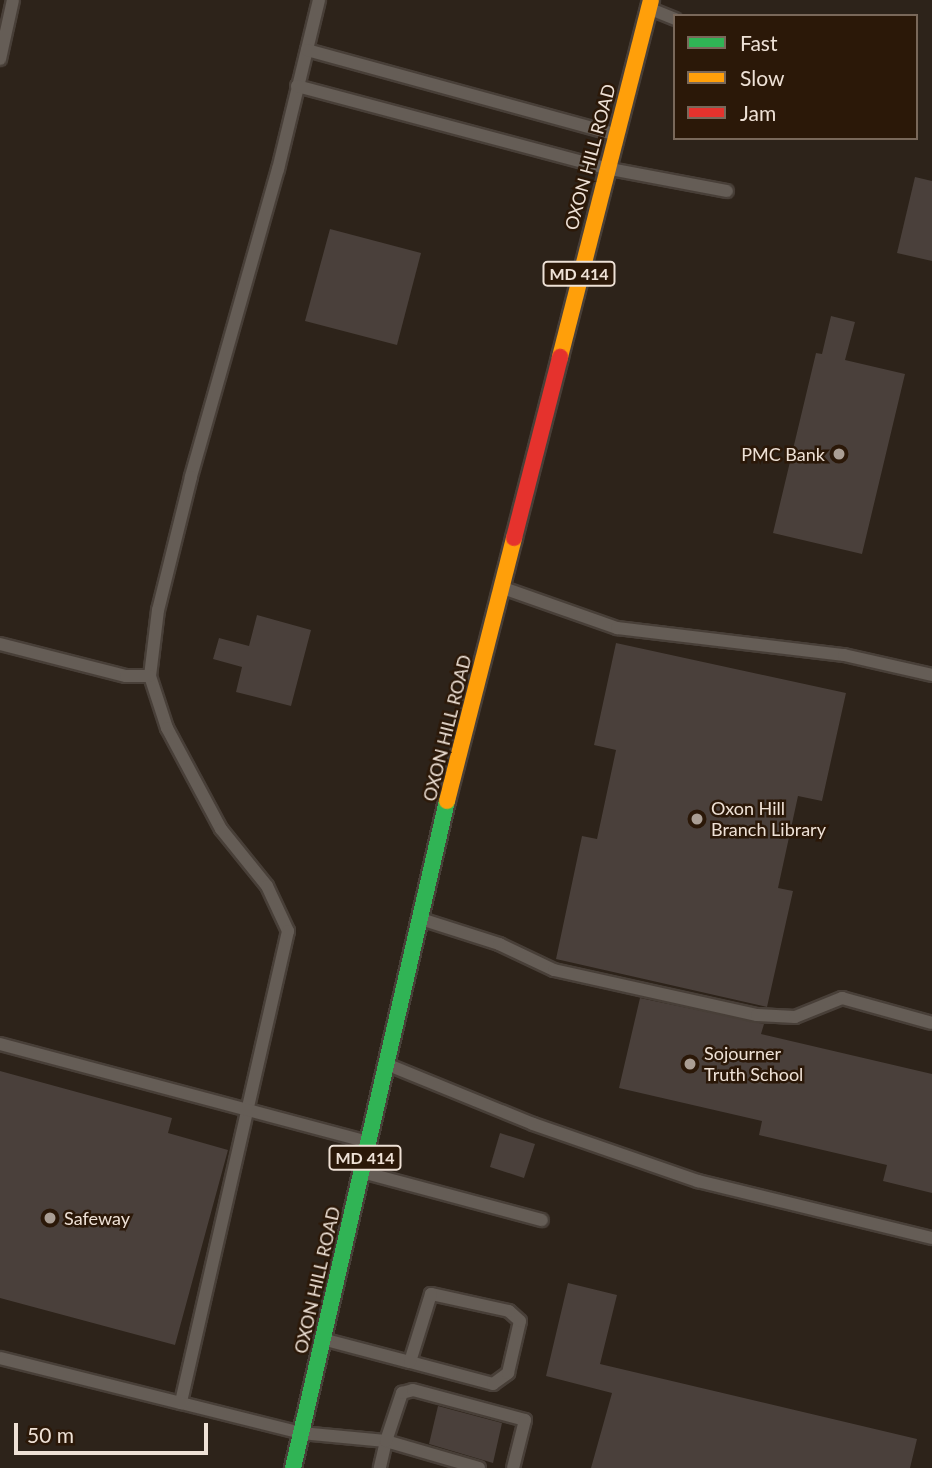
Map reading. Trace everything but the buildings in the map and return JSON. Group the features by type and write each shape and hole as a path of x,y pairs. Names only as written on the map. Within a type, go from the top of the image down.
{"main road":[{"name":"OXON HILL ROAD","path":"293,1468 420,919 605,168 650,5"}],"lane":[{"path":"0,59 13,0"},
{"path":"181,1403 288,931 267,887 216,819 167,728 150,676 164,584 319,0"},
{"path":"650,5 673,18"},
{"path":"307,50 615,134"},
{"path":"297,86 605,168 726,191"},
{"path":"503,588 617,628 844,654 932,675"},
{"path":"0,644 126,676 150,676"},
{"path":"420,919 499,943 554,970 757,1015 795,1017 842,998 932,1023"},
{"path":"0,1044 369,1142"},
{"path":"388,1064 533,1124 698,1181 932,1238"},
{"path":"362,1172 542,1220"},
{"path":"322,1339 493,1384 502,1381 520,1321 509,1311 431,1294 410,1362"},
{"path":"0,1358 301,1433 386,1441 479,1468"},
{"path":"380,1468 402,1393 413,1390 525,1420 513,1468"}],"traffic: fast":[{"path":"293,1468 447,801"}],"traffic: slow":[{"path":"560,357 651,0"},
{"path":"447,801 514,538"}],"traffic: jam":[{"path":"514,538 560,357"}],"place":[{"name":"PMC Bank","path":"839,454"},
{"name":"Oxon Hill Branch Library","path":"697,819"},
{"name":"Sojourner Truth School","path":"690,1064"},
{"name":"Safeway","path":"50,1218"}]}
